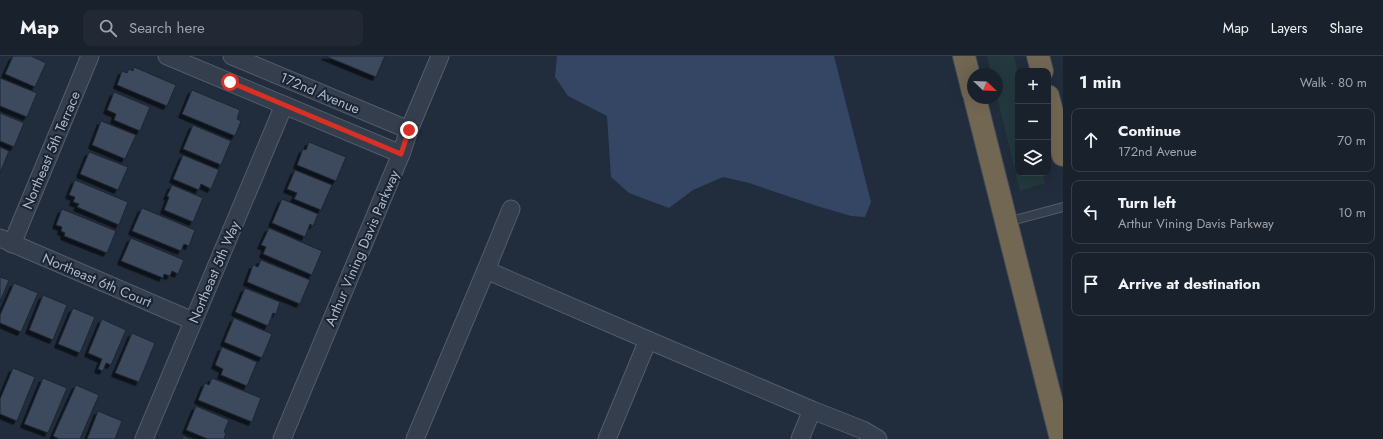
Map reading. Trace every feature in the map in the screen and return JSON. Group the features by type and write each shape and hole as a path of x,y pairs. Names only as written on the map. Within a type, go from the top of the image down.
{"highway":[{"path":"964,56 967,68"},
{"path":"1038,56 1041,68"},
{"path":"976,104 1061,439"},
{"path":"1050,104 1063,155"}],"street":[{"name":"Northeast 5th Terrace","path":"6,241 90,56"},
{"name":"172nd Avenue","path":"167,56 401,154"},
{"name":"Arthur Vining Davis Parkway","path":"282,439 401,154 409,130 440,56"},
{"name":"172nd Avenue","path":"239,57 409,130"},
{"path":"230,82 239,57"},
{"name":"Northeast 5th Way","path":"144,439 284,105"},
{"path":"415,439 511,209"},
{"name":"Northeast 6th Court","path":"6,241 193,321"},
{"path":"486,270 812,410 863,430 878,439"},
{"path":"607,439 648,340"},
{"path":"800,439 812,410"}],"lane":[{"path":"1006,222 1063,207"}],"green space":[{"path":"987,56 1014,56 1017,68 1015,68 1015,171 999,104 1003,104 1003,68 990,68"},
{"path":"1016,176 1043,176 1045,183 1020,191"}],"water":[{"path":"557,56 834,56 871,202 865,217 851,216 749,183 723,177 693,190 669,208 629,193 611,177 607,116 568,96 555,77"}],"building":[{"path":"13,56 31,56 46,63 35,87 5,74"},
{"path":"325,56 385,56 376,77"},
{"path":"134,67 176,85 167,106 117,85 122,71 127,73 129,69 133,71"},
{"path":"0,78 37,93 27,117 0,106"},
{"path":"192,90 240,110 237,119 241,121 235,136 182,114"},
{"path":"114,92 150,107 140,131 114,120 116,114 107,110"},
{"path":"0,113 24,123 14,147 0,141"},
{"path":"101,121 136,135 125,159 92,145"},
{"path":"193,125 231,141 221,165 183,149"},
{"path":"309,142 346,157 336,181 297,165 303,149 306,150"},
{"path":"0,147 9,151 0,173"},
{"path":"89,152 128,167 118,190 80,174"},
{"path":"183,155 219,170 211,189 201,184 199,190 173,179"},
{"path":"295,170 332,185 321,210 294,199 297,193 287,189"},
{"path":"75,180 128,202 119,225 77,207 79,204 73,202 75,197 69,195"},
{"path":"172,185 203,198 193,222 164,210 169,197 167,196"},
{"path":"282,199 318,214 313,226 310,224 305,237 272,223"},
{"path":"142,208 195,230 189,246 184,244 181,251 132,231"},
{"path":"62,209 116,231 107,253 64,236 65,233 61,231 62,227 56,225"},
{"path":"269,228 322,251 312,275 263,254 266,247 261,245"},
{"path":"131,238 184,260 178,274 172,271 170,276 164,274 163,278 121,261"},
{"path":"261,260 310,280 300,304 247,282 253,265 258,267"},
{"path":"0,277 9,280 0,302"},
{"path":"14,283 38,293 21,332 0,323 0,315"},
{"path":"245,288 280,302 276,314 273,313 268,326 235,312"},
{"path":"43,295 67,305 53,340 29,330"},
{"path":"73,308 95,317 80,353 58,344"},
{"path":"234,318 272,334 262,358 224,342"},
{"path":"102,319 126,330 111,365 106,363 103,371 98,369 102,359 88,353"},
{"path":"132,333 155,343 139,382 115,373"},
{"path":"222,347 257,362 247,386 221,375 223,369 215,365"},
{"path":"13,368 35,377 17,421 0,414 0,399"},
{"path":"43,378 67,388 48,433 24,424"},
{"path":"212,378 261,398 252,422 198,400 205,383 209,385"},
{"path":"76,385 99,395 80,439 59,439 53,436"},
{"path":"196,406 229,420 224,432 226,433 224,439 208,439 186,430"},
{"path":"98,411 122,421 115,439 87,439"},
{"path":"183,436 192,439 182,439"}],"route":[{"path":"230,82 401,154 409,130"}]}
